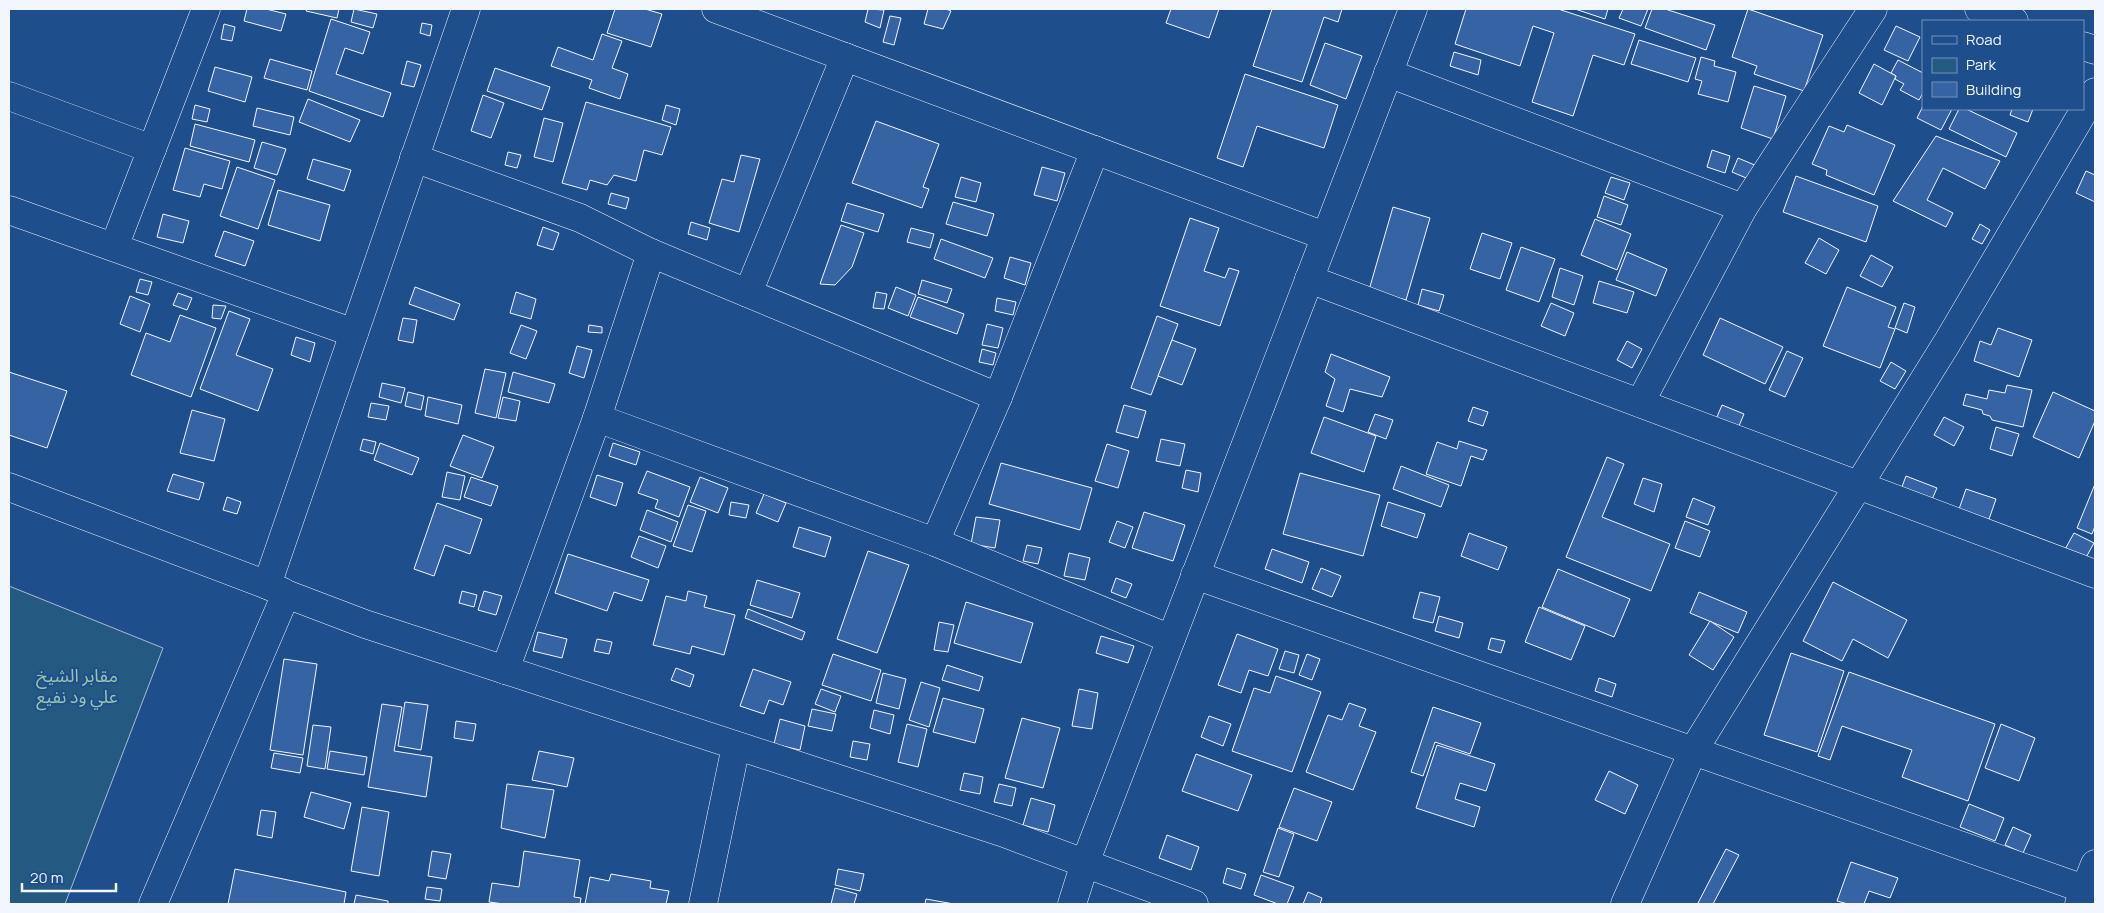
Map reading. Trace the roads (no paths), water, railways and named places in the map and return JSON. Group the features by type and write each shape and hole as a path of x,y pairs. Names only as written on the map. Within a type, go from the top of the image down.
{"street":[{"path":"114,247 206,9"},
{"path":"153,904 277,589 354,333 466,9"},
{"path":"1072,904 1085,863 1412,9"},
{"path":"1640,403 1743,208 1873,9"},
{"path":"1979,9 2011,20"},
{"path":"723,10 1325,236"},
{"path":"748,292 845,57"},
{"path":"1388,73 1743,208"},
{"path":"1625,904 1694,751 1947,343 2095,92"},
{"path":"9,96 152,149"},
{"path":"935,542 998,396 1095,150"},
{"path":"414,158 580,218 651,253 998,396"},
{"path":"9,210 354,333"},
{"path":"506,670 597,418 651,253"},
{"path":"1309,279 2095,574"},
{"path":"597,418 935,542 1171,639"},
{"path":"9,487 365,624 1004,833 1194,904"},
{"path":"1195,575 1694,751 2081,897 2095,864"},
{"path":"703,904 736,746"}],"park label":[{"name":"مقابر الشيخ علي ود نفيع","path":"77,686"}]}
